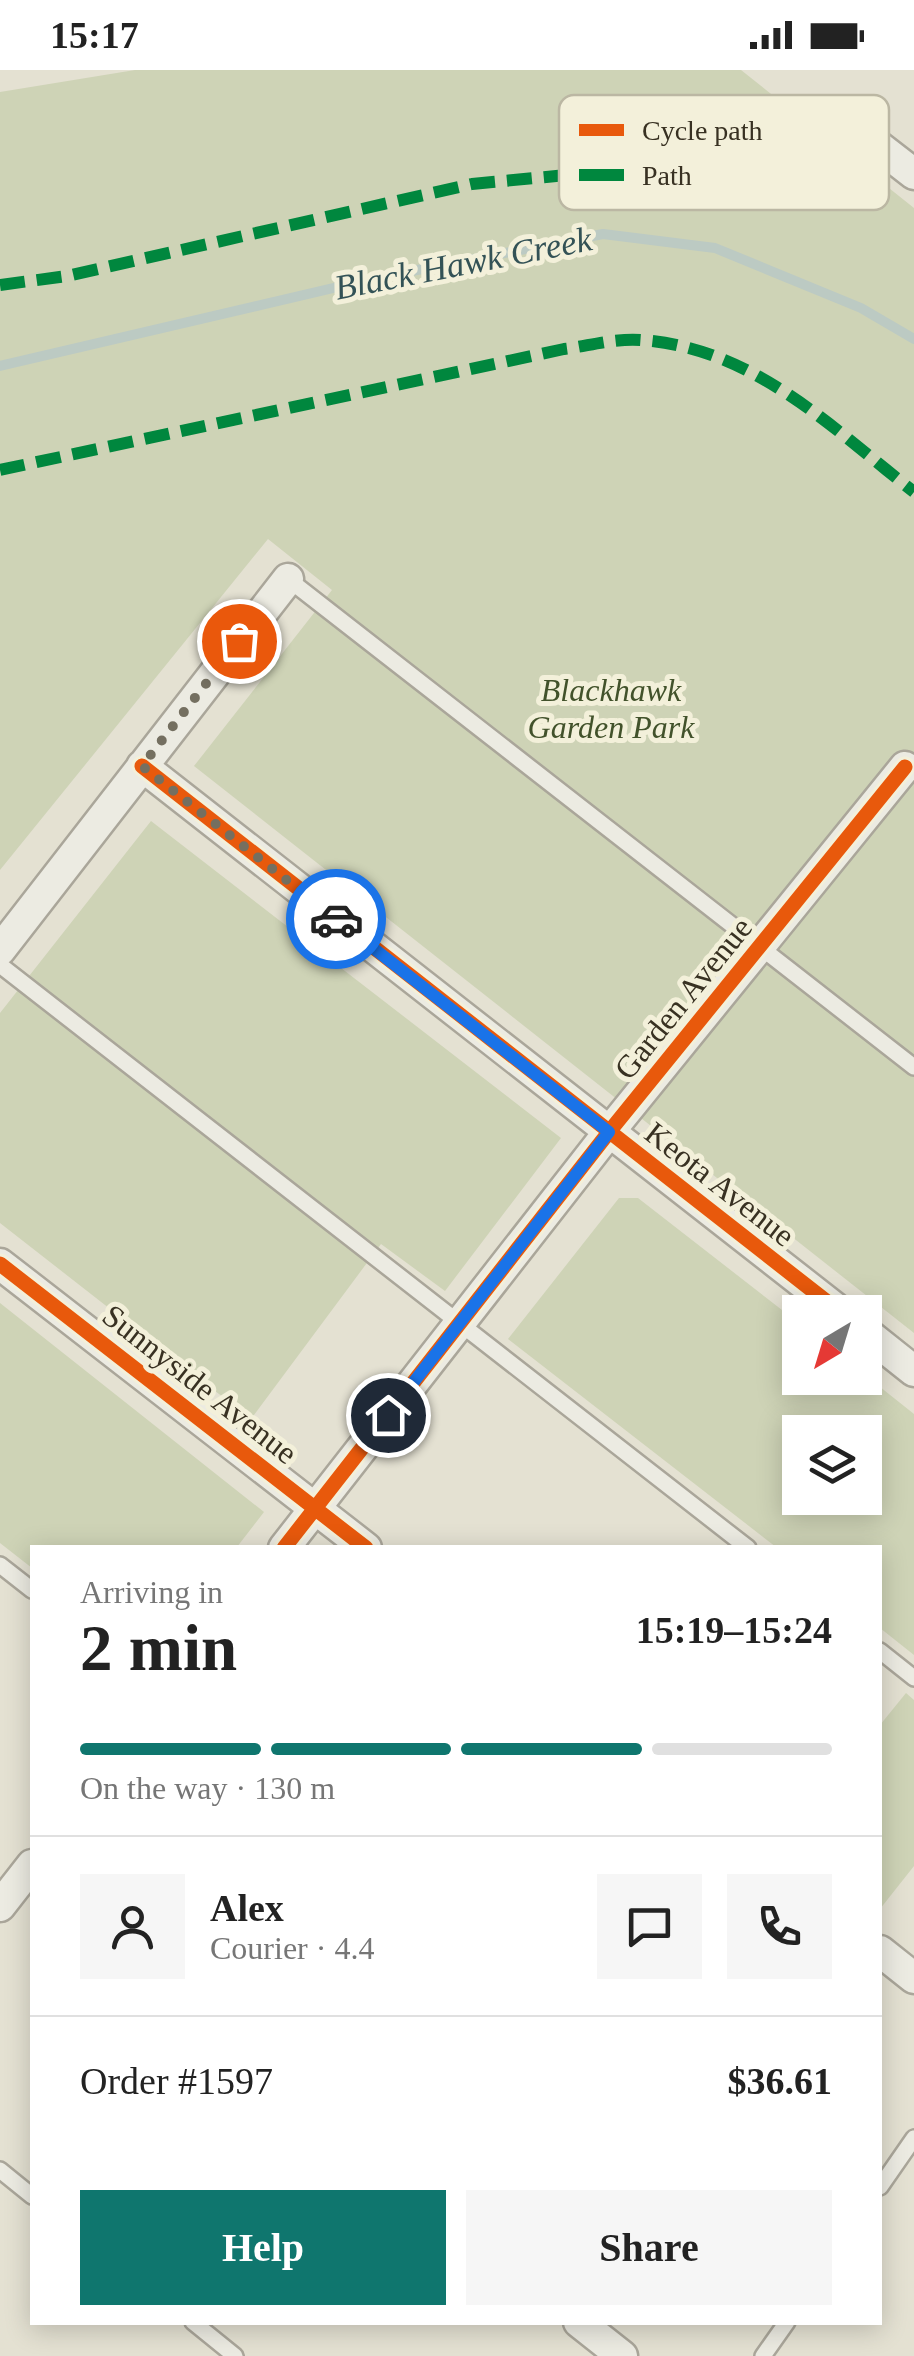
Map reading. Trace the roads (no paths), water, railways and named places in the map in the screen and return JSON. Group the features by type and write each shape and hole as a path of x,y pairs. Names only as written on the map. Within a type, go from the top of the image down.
{"street":[{"path":"889,155 914,174"},
{"path":"0,950 288,579"},
{"name":"Keota Avenue","path":"142,766 818,1295"},
{"name":"Garden Avenue","path":"286,1545 609,1132 905,768"},
{"name":"Sunnyside Avenue","path":"0,1264 362,1545"},
{"path":"882,1345 914,1370"},
{"path":"882,1953 914,1978"},
{"path":"583,2325 622,2356"}],"lane":[{"path":"288,579 914,1068"},
{"path":"0,965 744,1545"},
{"path":"0,1565 30,1588"},
{"path":"882,1653 914,1678"},
{"path":"882,2184 914,2138"},
{"path":"0,2170 30,2194"},
{"path":"196,2325 235,2356"},
{"path":"764,2356 784,2325"}],"waterway":[{"name":"Black Hawk Creek","path":"0,366 376,278 603,234 715,248 861,308 914,339"}],"park label":[{"name":"Blackhawk Garden Park","path":"611,708"}]}
